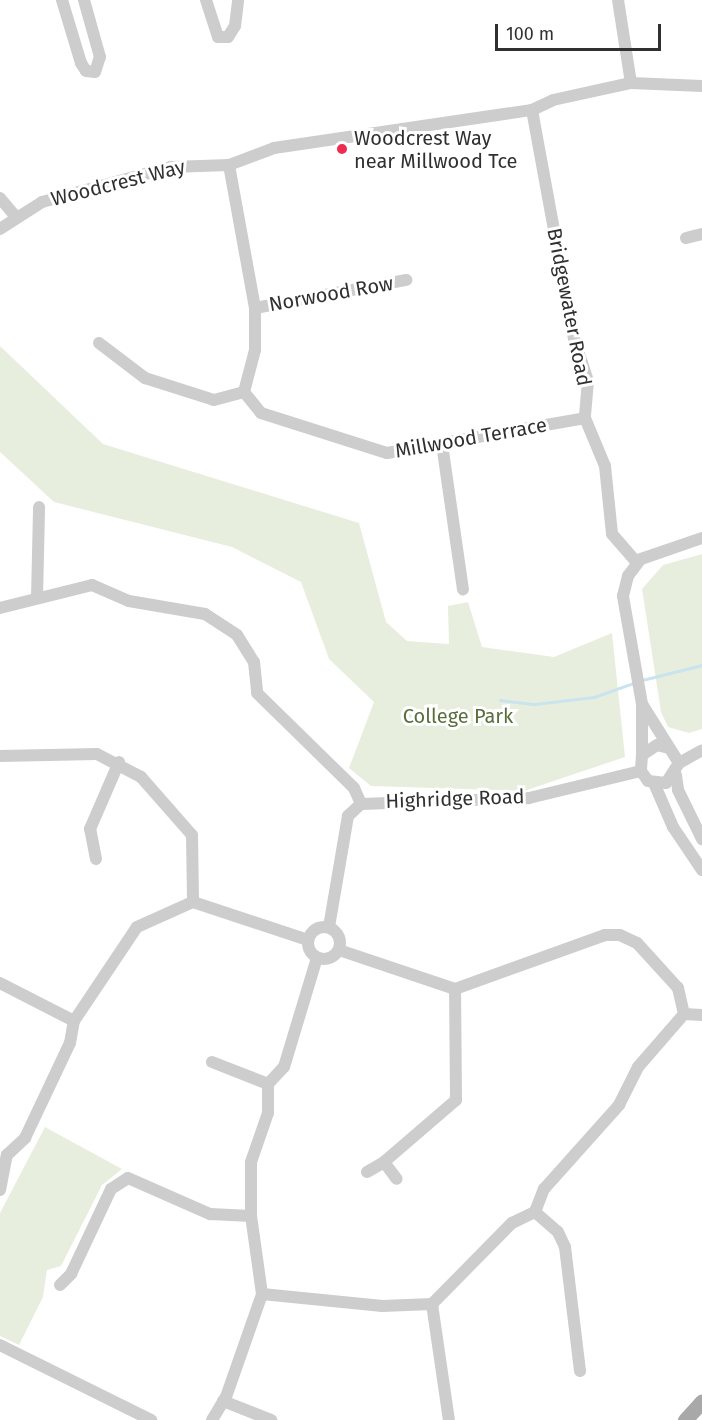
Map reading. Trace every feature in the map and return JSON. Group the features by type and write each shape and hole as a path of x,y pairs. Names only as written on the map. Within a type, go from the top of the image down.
{"main road":[{"path":"685,1420 702,1401"}],"street":[{"path":"62,0 81,63 95,72 100,57 84,0"},
{"path":"206,0 218,37 228,36 235,26 238,0"},
{"path":"618,0 631,83"},
{"name":"Woodcrest Way","path":"0,229 16,217 73,191 171,166 229,165 274,148 532,110 553,99 631,83 702,86"},
{"name":"Bridgewater Road","path":"532,110 574,338 588,381 585,418 605,466 612,534 637,563"},
{"path":"99,342 145,378 213,400 244,392 255,350 255,308 229,165"},
{"path":"0,198 16,217"},
{"path":"686,238 702,234"},
{"name":"Norwood Row","path":"255,308 406,280"},
{"name":"Millwood Terrace","path":"244,392 261,413 369,449 403,452 585,418"},
{"path":"442,444 463,589"},
{"path":"37,598 39,507"},
{"path":"702,538 637,563 623,596 642,704 641,771 654,783 673,827 702,870"},
{"path":"0,608 92,585 129,601 191,609 218,620 237,635 254,662 257,693 354,788 361,804"},
{"path":"642,704 677,759 678,790 702,839"},
{"path":"642,755 657,746 677,759"},
{"path":"654,783 677,759 702,750"},
{"path":"0,756 75,753 119,762 141,777 192,835 193,902"},
{"path":"96,859 90,829 119,762"},
{"name":"Highridge Road","path":"329,927 348,816 361,804 530,798 641,771"},
{"path":"0,1190 4,1153 25,1138 70,1044 74,1021 137,927 193,902 308,940 317,958 284,1067 268,1084 268,1113 251,1162 251,1216 262,1294 223,1401 212,1420"},
{"path":"308,940 315,929 329,927 339,936 339,950 330,959 317,958"},
{"path":"339,950 455,989 605,935 620,935 637,943 678,988 684,1014"},
{"path":"0,983 74,1021"},
{"path":"367,1172 384,1162 456,1100 460,1089 452,1035 455,989"},
{"path":"684,1014 702,1015"},
{"path":"262,1294 382,1306 432,1304 512,1223 535,1212 544,1189 619,1105 638,1067 684,1014"},
{"path":"212,1062 268,1084"},
{"path":"384,1162 397,1179"},
{"path":"60,1285 71,1274 111,1189 128,1178 210,1214 251,1216"},
{"path":"535,1212 558,1232 565,1247 580,1371"},
{"path":"432,1304 449,1420"},
{"path":"0,1345 151,1420"},
{"path":"223,1401 271,1420"}],"green space":[{"name":"College Park","path":"0,346 103,444 359,523 386,622 407,641 449,644 448,606 468,602 482,647 554,657 612,633 625,757 524,791 371,786 349,768 374,702 329,659 301,582 232,547 54,502 0,452"},
{"path":"702,554 702,729 689,733 668,727 661,712 642,589 663,565"},
{"path":"45,1127 122,1169 102,1185 61,1266 47,1270 43,1297 19,1345 0,1336 0,1213"}],"waterway":[{"path":"642,680 702,665"},
{"path":"500,700 535,704 594,697 636,682"}],"place":[{"name":"Woodcrest Way near Millwood Tce","path":"342,149"}]}
